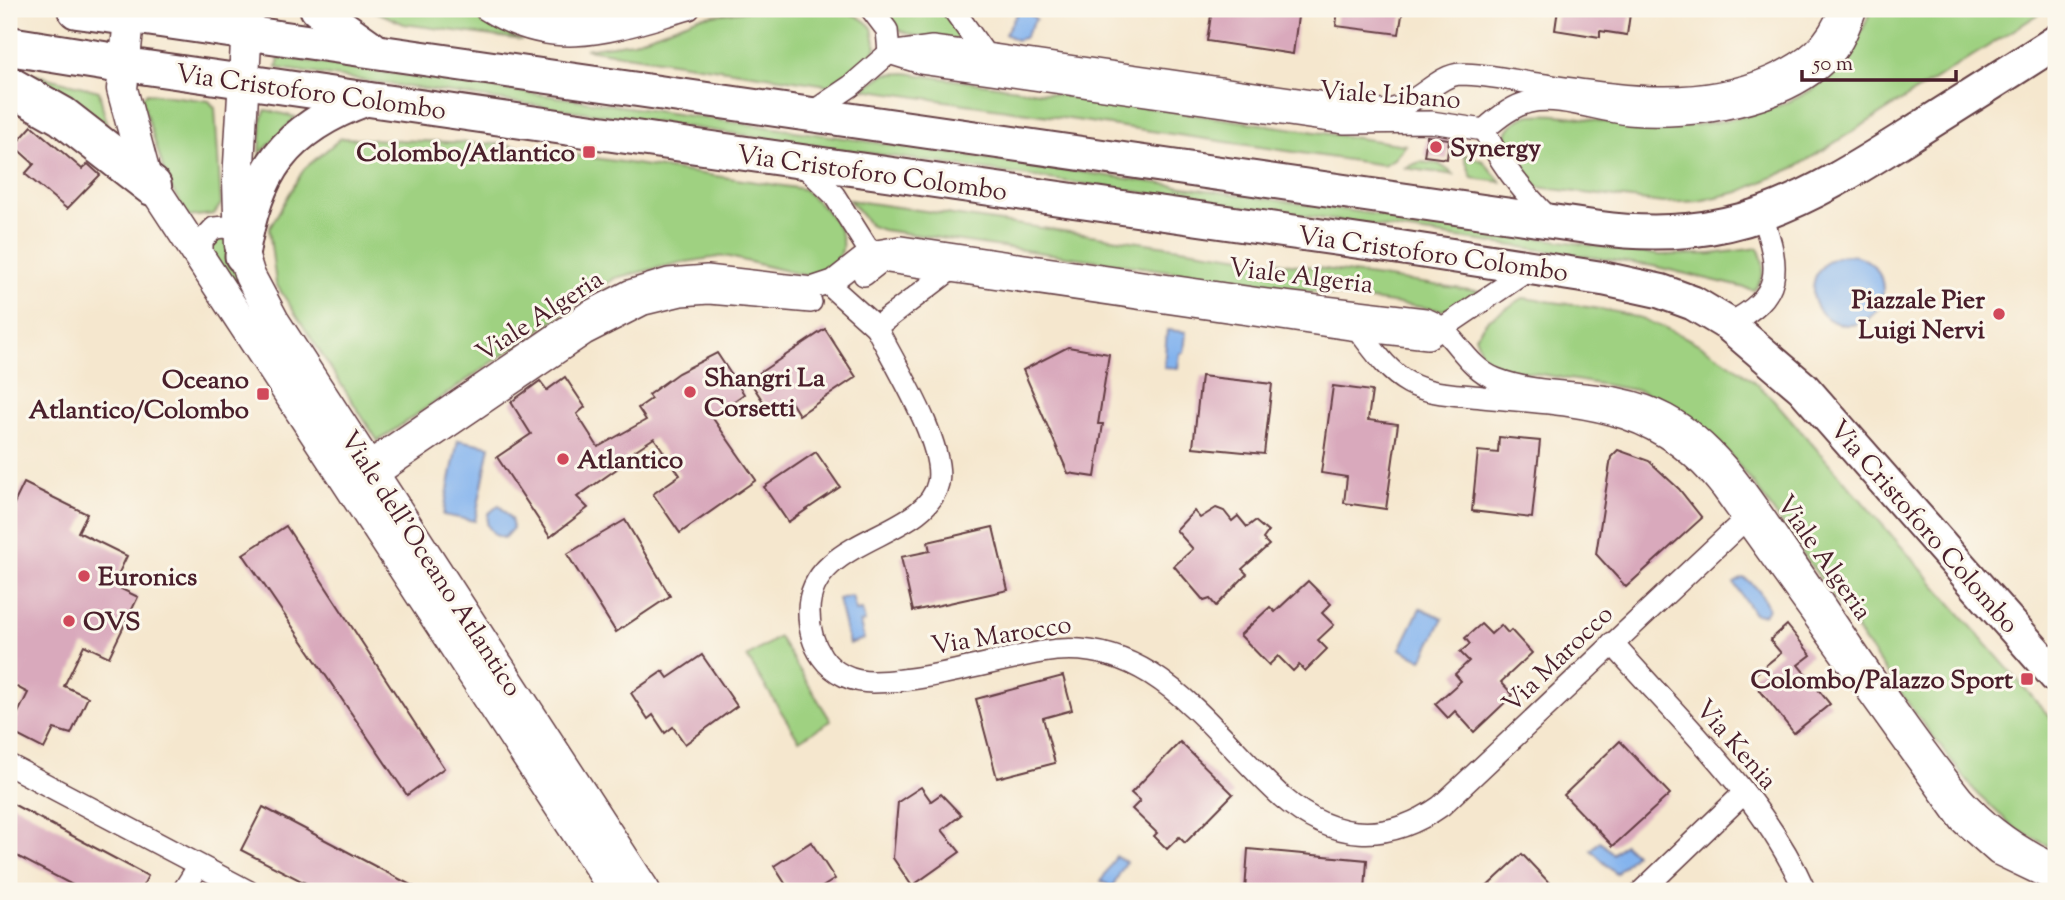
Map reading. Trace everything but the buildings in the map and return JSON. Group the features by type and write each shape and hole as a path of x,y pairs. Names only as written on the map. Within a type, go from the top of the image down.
{"highway":[{"name":"Via Cristoforo Colombo","path":"77,9 130,12"},
{"name":"Via Cristoforo Colombo","path":"9,46 122,64"},
{"path":"9,86 62,116 152,186"}],"main road":[{"path":"317,9 376,51"},
{"name":"Via Cristoforo Colombo","path":"130,12 247,21 376,51 1552,221 1657,233 1716,228 1762,216 1844,176 2056,42"},
{"name":"Viale dell'Oceano Atlantico","path":"130,12 121,89 138,156 152,186 615,891"},
{"path":"240,241 243,80 247,21"},
{"name":"Via Cristoforo Colombo","path":"122,64 1533,267 1660,291 1693,303 1728,324 1778,364 1814,398 2056,676"},
{"path":"240,241 253,200 273,162 295,138 320,119 366,99"},
{"name":"Viale dell'Oceano Atlantico","path":"240,241 274,321 645,891"}],"street":[{"path":"485,9 532,30 579,36 623,29 689,9"},
{"path":"522,9 555,19 577,20 635,9"},
{"path":"811,113 851,86 889,52 887,30 871,9"},
{"path":"953,9 983,63"},
{"name":"Viale Libano","path":"889,52 921,64 983,63 1296,108 1386,111 1411,102 1455,75 1505,79 1650,99 1719,102 1805,60 1832,31 1840,9"},
{"name":"Viale Libano","path":"1296,108 1356,125 1422,121 1485,130 1517,106 1547,101 1619,113 1659,115 1769,95 1819,69 1839,46 1856,9"},
{"path":"1505,79 1517,106"},
{"path":"1485,130 1496,154 1521,188 1552,221"},
{"path":"799,161 841,204 876,257"},
{"path":"1728,324 1755,309 1772,286 1774,250 1762,216"},
{"path":"202,260 201,245 214,228 240,241"},
{"name":"Viale Algeria","path":"372,470 555,345 625,312 671,297 717,293 812,302 876,257 950,263 1296,312 1425,319 1443,330 1465,357 1488,375 1515,384 1614,406 1681,445 1751,514 1962,797 1989,825 2011,841 2056,865"},
{"path":"833,288 876,327 950,263"},
{"path":"1358,330 1417,339 1428,338 1533,267"},
{"name":"Viale Algeria","path":"1296,312 1358,330 1389,368 1412,385 1436,393 1614,406"},
{"name":"Via Marocco","path":"876,327 934,442 939,475 935,494 928,504 835,561 819,575 812,588 809,619 816,646 831,667 850,679 890,681 1054,650 1084,649 1116,654 1142,667 1171,688 1300,812 1329,828 1364,833 1405,825 1441,806 1751,514"},
{"path":"1484,397 1488,375"},
{"name":"Viale Algeria","path":"1751,514 1952,813 1997,854 2056,882"},
{"name":"Via Kenia","path":"1612,643 1744,793 1781,844 1805,891"},
{"path":"9,765 248,891"},
{"path":"1642,891 1744,793"},
{"path":"183,891 198,867"}],"green space":[{"path":"819,8 849,13 872,28 876,48 869,60 834,86 585,49 633,42 699,17 759,9"},
{"path":"370,9 465,9 496,29 522,40 404,24"},
{"path":"881,9 942,9 963,38 961,42 923,38 900,31"},
{"path":"1872,9 2047,9 1796,167 1739,192 1699,201 1663,203 1537,187 1512,159 1507,148 1505,139 1508,129 1516,121 1530,115 1556,115 1623,125 1661,127 1717,122 1774,107 1823,82 1841,65 1855,45"},
{"path":"279,57 1659,255 1712,254 1758,248 1763,270 1754,290 1653,266 277,68"},
{"path":"25,72 99,91 107,126 22,77"},
{"path":"906,73 1406,145 1394,159 1383,165 863,89 885,74"},
{"path":"147,93 209,101 215,108 221,204 214,214 188,217 167,180 143,104 142,97"},
{"path":"266,110 296,117 260,154 262,117"},
{"path":"341,138 500,144 803,189 836,223 842,249 831,268 807,276 725,256 679,263 615,278 378,441 276,284 269,229 304,169"},
{"path":"1463,154 1483,161 1501,182 1472,178"},
{"path":"1420,162 1439,164 1455,175 1404,168"},
{"path":"849,200 1484,292 1459,309 1441,310 883,230 871,226"},
{"path":"225,236 253,310 252,319 209,249 218,238"},
{"path":"1523,298 1613,311 1665,328 1723,359 1773,399 2056,724 2056,850 2016,829 1978,795 1915,713 1754,484 1720,443 1693,418 1641,391 1503,368 1482,356 1475,336 1488,320"},
{"path":"779,637 831,721 799,740 747,657"}],"water":[{"path":"1025,11 1036,19 1024,38 1016,40 1005,34 1018,12"},
{"path":"1855,255 1868,261 1877,270 1881,276 1881,304 1873,315 1862,323 1841,325 1823,315 1815,304 1813,283 1823,265 1834,257"},
{"path":"1167,330 1186,332 1184,353 1180,353 1178,368 1164,367"},
{"path":"458,440 490,446 475,521 443,515"},
{"path":"499,505 511,519 513,528 504,538 495,535 487,525 488,514"},
{"path":"1743,578 1755,587 1764,599 1768,608 1764,615 1754,614 1734,583"},
{"path":"852,596 856,611 862,610 865,622 860,623 864,639 849,644 838,599"},
{"path":"1420,608 1443,618 1422,660 1400,649"},
{"path":"1600,841 1613,854 1624,844 1635,854 1616,874 1591,850"},
{"path":"1116,856 1126,862 1112,887 1101,881"}],"place":[{"name":"Synergy","path":"1436,147"},
{"name":"Colombo/Atlantico","path":"589,152"},
{"name":"Piazzale Pier Luigi Nervi","path":"1999,314"},
{"name":"Shangri La Corsetti","path":"690,392"},
{"name":"Oceano Atlantico/Colombo","path":"263,394"},
{"name":"Atlantico","path":"563,459"},
{"name":"Euronics","path":"84,576"},
{"name":"OVS","path":"69,621"},
{"name":"Colombo/Palazzo Sport","path":"2027,679"}]}
